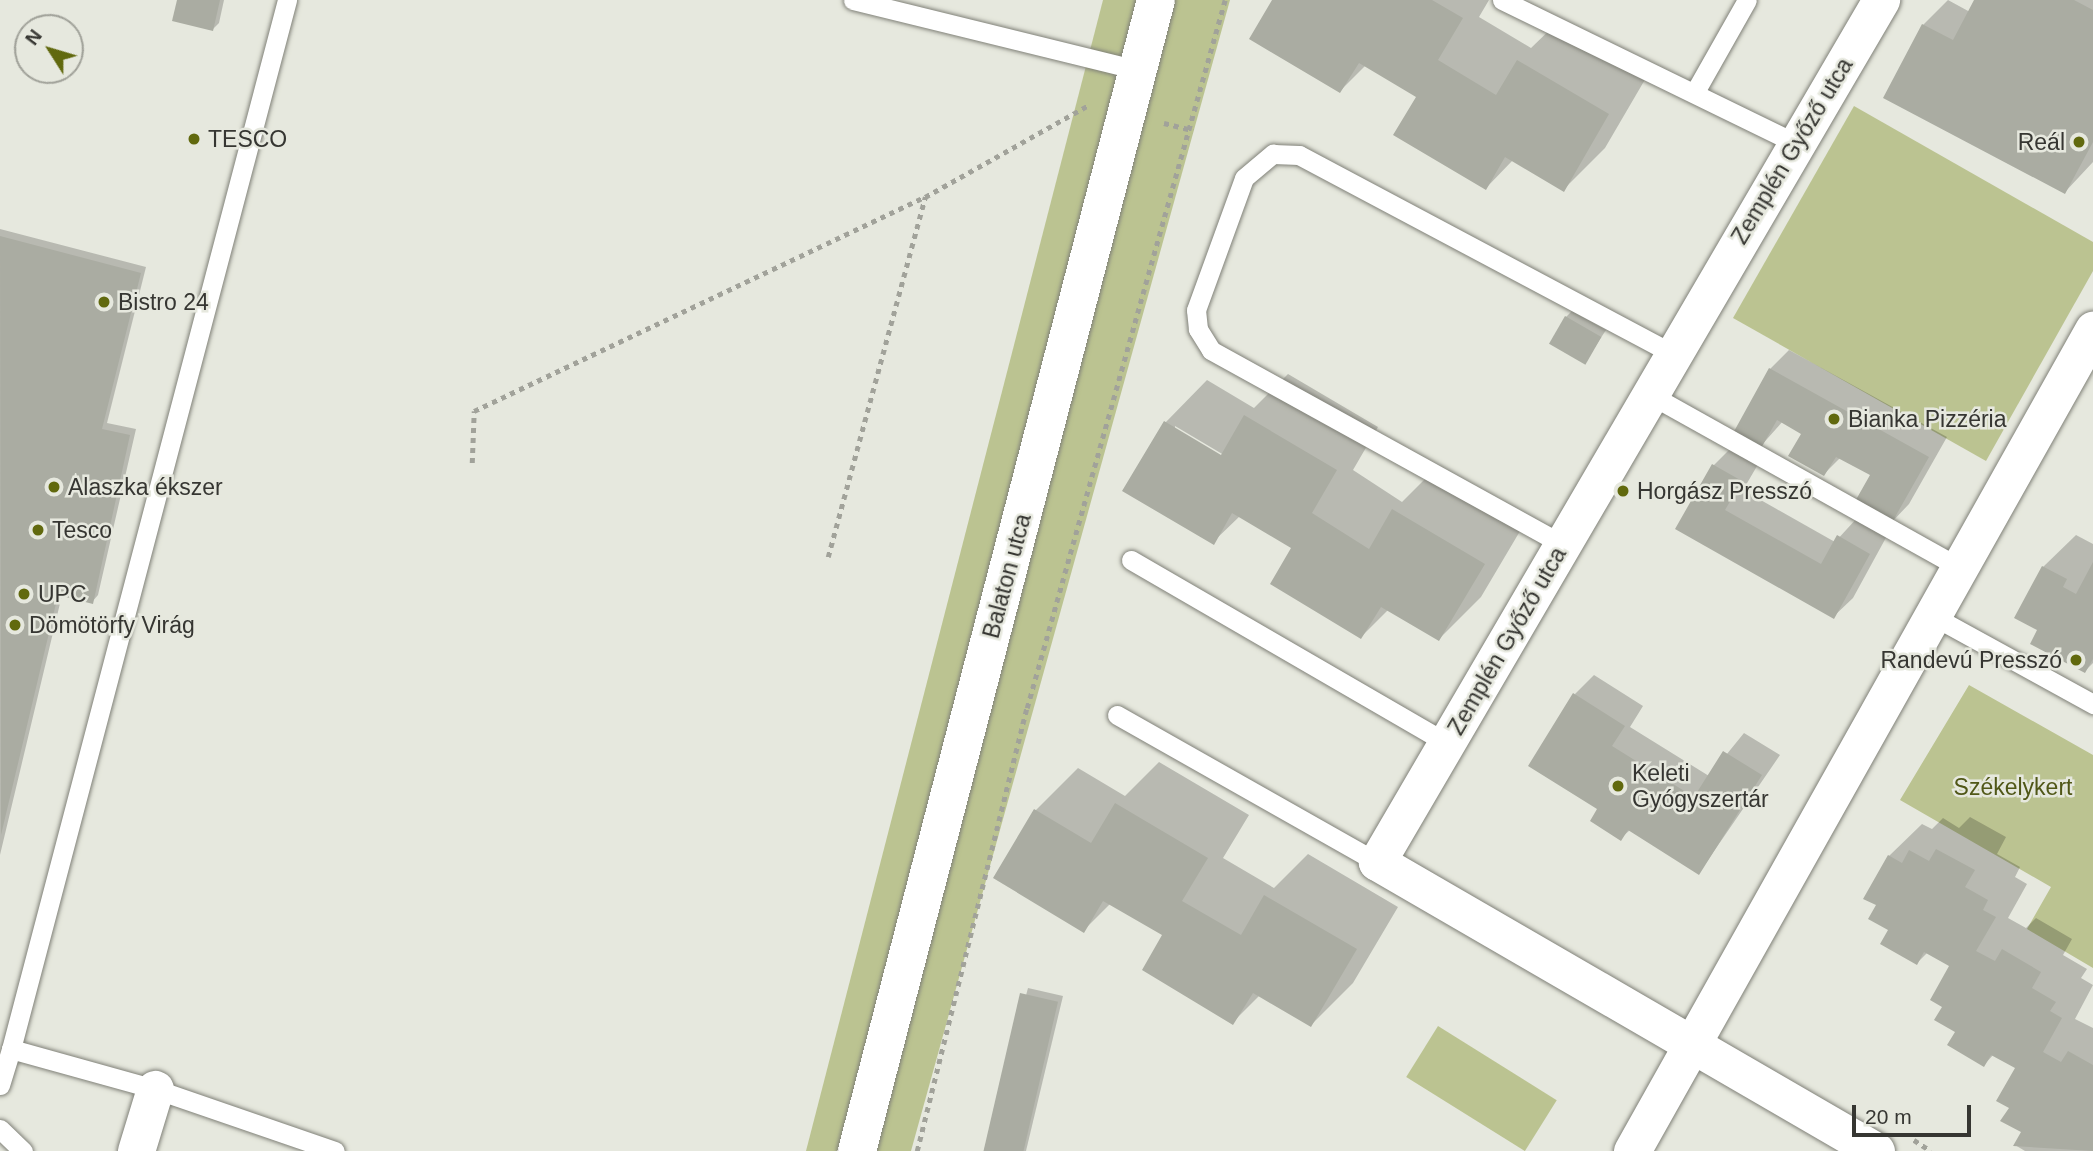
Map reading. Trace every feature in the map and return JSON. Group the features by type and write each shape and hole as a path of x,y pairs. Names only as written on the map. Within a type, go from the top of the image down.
{"street":[{"name":"Balaton utca","path":"857,1151 1130,116 1156,0"},
{"name":"Zemplén Győző utca","path":"1377,862 1448,744 1671,353 1881,0"},
{"path":"1632,1151 1960,568 2088,352"},
{"path":"1377,862 1876,1151"},
{"path":"136,1151 155,1089"}],"lane":[{"path":"0,1085 287,0"},
{"path":"853,0 1139,70"},
{"path":"1502,0 1696,90 1797,144"},
{"path":"1696,90 1747,0"},
{"path":"1562,544 1211,349 1198,329 1196,310 1244,177 1273,154 1299,155 1671,353"},
{"path":"1648,394 1960,568"},
{"path":"1131,560 1448,744"},
{"path":"1933,616 2093,704"},
{"path":"1117,715 1377,862"},
{"path":"11,1049 155,1089 335,1151"},
{"path":"0,1129 23,1151"}],"path":[{"path":"917,1151 1027,708 1193,130 1226,0"},
{"path":"472,463 474,411 925,197 1089,105 1193,130"},
{"path":"828,557 925,197"}],"green space":[{"path":"1103,0 1230,0 911,1151 806,1151"},
{"path":"1854,106 2093,242 2093,271 1986,461 1733,318"},
{"name":"Székelykert","path":"1969,685 2093,755 2093,968 2027,929 2051,887 1900,800"},
{"path":"1438,1026 1557,1100 1525,1151 1406,1077"}],"building":[{"path":"177,0 220,0 213,31 172,21"},
{"path":"1272,0 1432,0 1463,18 1438,60 1496,95 1517,60 1609,114 1564,192 1505,157 1486,190 1393,135 1416,97 1359,63 1340,93 1249,39"},
{"path":"1974,0 2074,0 2093,10 2093,142 2065,194 1883,98 1922,24 1953,40"},
{"name":"Tesco","path":"0,236 141,273 102,429 130,435 93,604 58,595 1,835"},
{"path":"1565,316 1601,337 1585,365 1549,344"},
{"path":"1769,368 1929,457 1890,526 1853,505 1870,475 1836,457 1824,476 1788,456 1801,434 1777,420 1760,450 1732,435"},
{"path":"1244,415 1337,470 1312,513 1369,549 1392,509 1485,564 1439,641 1381,607 1361,639 1270,584 1291,548 1232,513 1214,545 1122,491 1164,421 1221,455"},
{"path":"1712,464 1742,481 1725,510 1821,564 1837,535 1870,554 1834,619 1675,529"},
{"path":"2093,562 2093,659 2085,673 2030,644 2037,630 2014,618 2042,566 2067,579 2063,587 2076,594"},
{"name":"Keleti Gyógyszertár","path":"1573,693 1625,726 1612,746 1694,797 1723,751 1762,775 1699,875 1628,830 1621,841 1590,821 1597,809 1528,766"},
{"path":"1115,803 1208,858 1182,901 1241,935 1264,895 1357,949 1311,1027 1253,993 1233,1025 1142,970 1162,935 1103,901 1084,933 993,878 1034,809 1091,843"},
{"path":"1936,849 1975,870 1965,887 1988,900 1983,910 1996,917 1976,951 1995,961 2002,949 2041,972 2032,988 2056,1002 2050,1011 2062,1018 2043,1052 2061,1062 2068,1051 2093,1065 2093,1151 2013,1146 2021,1132 2000,1121 2009,1108 1996,1101 2015,1068 1991,1055 1984,1067 1947,1045 1955,1032 1934,1020 1942,1007 1930,1000 1949,966 1924,952 1917,965 1880,944 1888,930 1868,919 1876,905 1863,899 1888,855 1902,863 1909,850 1929,861"},
{"path":"1020,993 1058,1002 1024,1151 984,1151"}],"place":[{"name":"TESCO","path":"194,139"},
{"name":"Reál","path":"2079,142"},
{"name":"Bistro 24","path":"104,302"},
{"name":"Bianka Pizzéria","path":"1834,419"},
{"name":"Alaszka ékszer","path":"54,487"},
{"name":"Horgász Presszó","path":"1623,491"},
{"name":"Tesco","path":"38,530"},
{"name":"UPC","path":"24,594"},
{"name":"Dömötörfy Virág","path":"15,625"},
{"name":"Randevú Presszó","path":"2076,660"},
{"name":"Keleti Gyógyszertár","path":"1618,786"}]}
